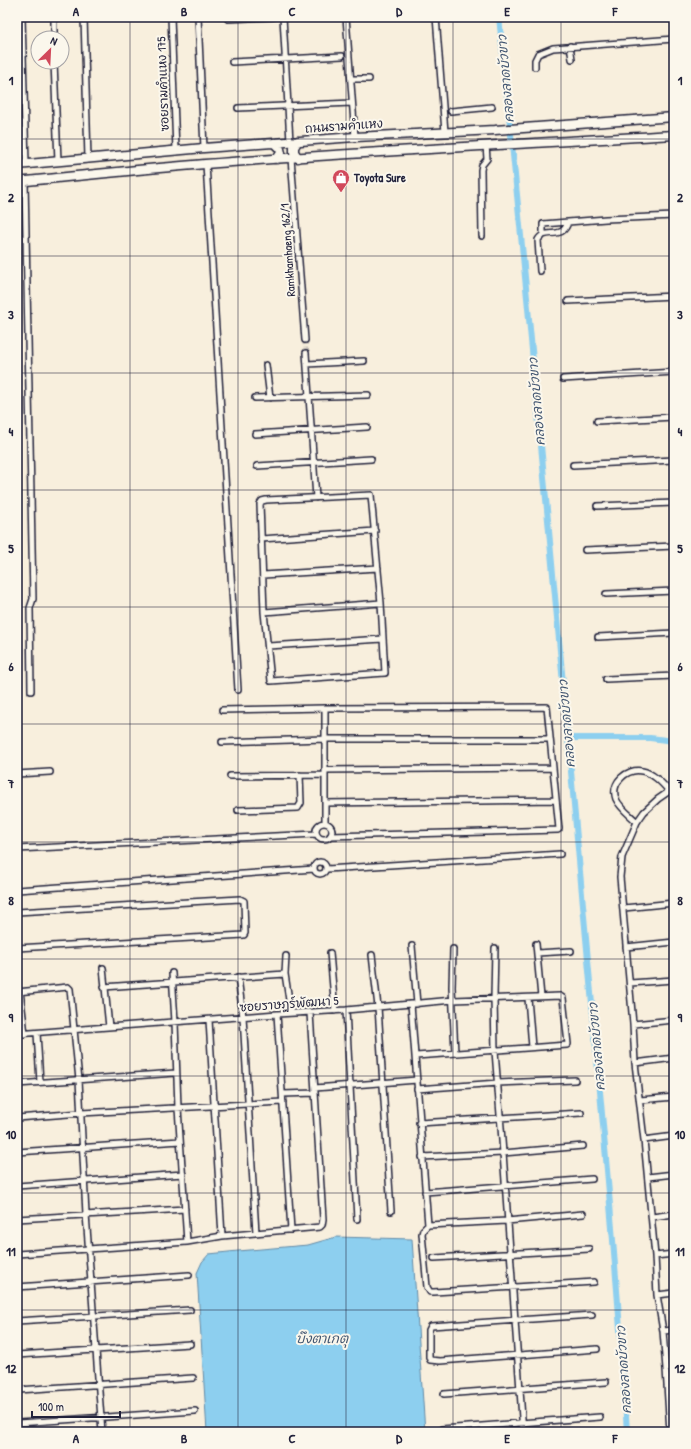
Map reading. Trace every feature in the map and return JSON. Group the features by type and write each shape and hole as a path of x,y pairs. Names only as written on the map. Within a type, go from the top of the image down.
{"main road":[{"name":"ถนนรามคำแหง","path":"17,165 176,150 355,137 495,130 674,118"},
{"path":"21,181 206,164 486,145 674,135"},
{"path":"294,142 295,158"},
{"path":"274,143 280,148 281,153 277,159"}],"street":[{"path":"22,17 26,164"},
{"path":"54,17 54,30"},
{"path":"84,17 88,159"},
{"name":"ซอยรามคำแหง 175","path":"170,17 176,150"},
{"path":"198,17 204,148"},
{"path":"228,19 273,17"},
{"path":"283,17 289,105 294,142"},
{"path":"346,17 355,137"},
{"path":"436,17 445,132"},
{"path":"535,67 538,54 561,46 674,38"},
{"path":"570,46 572,59"},
{"path":"232,62 342,56"},
{"path":"54,70 58,161"},
{"path":"351,79 369,79"},
{"path":"238,108 352,103"},
{"path":"451,111 492,107"},
{"path":"482,236 480,170 487,159 486,145"},
{"name":"Ramkhamhaeng 162/1","path":"295,158 306,340"},
{"path":"206,164 238,690"},
{"path":"21,181 33,599 30,608 31,691"},
{"path":"543,235 543,224 674,216"},
{"path":"540,272 538,240 543,235 561,232 564,230 568,222"},
{"path":"568,302 674,296"},
{"path":"306,353 316,498"},
{"path":"307,364 364,361"},
{"path":"266,365 270,398"},
{"path":"563,379 674,372"},
{"path":"254,398 368,395"},
{"path":"597,421 674,417"},
{"path":"255,434 367,428"},
{"path":"257,466 372,459"},
{"path":"573,465 674,460"},
{"path":"371,495 381,603 385,673 271,681 264,612 260,504 262,501 316,498 371,495"},
{"path":"598,506 674,503"},
{"path":"261,539 375,531"},
{"path":"585,550 674,546"},
{"path":"263,575 378,568"},
{"path":"606,594 674,591"},
{"path":"264,612 381,603"},
{"path":"598,638 674,633"},
{"path":"268,646 383,639"},
{"path":"606,679 674,676"},
{"path":"17,849 316,834 323,839 330,836 559,829 547,707 222,710"},
{"path":"325,708 325,823"},
{"path":"222,742 550,739"},
{"path":"230,776 553,768"},
{"path":"637,822 620,806 615,798 615,788 620,778 629,772 642,770 654,776 672,789 649,808 637,822 622,857 620,878 624,908 635,1063 652,1217 657,1295 663,1331 671,1405 670,1432"},
{"path":"17,774 50,772"},
{"path":"238,810 298,808 301,803 300,775"},
{"path":"326,803 556,800"},
{"path":"316,834 316,829 318,826 321,823 325,823 330,826 332,831 330,836"},
{"path":"327,869 560,854"},
{"path":"314,870 314,865 317,862 322,862 325,864 327,869"},
{"path":"17,890 314,870 316,873 321,875 325,873 327,869"},
{"path":"17,912 240,899 244,901 245,934 17,948"},
{"path":"624,908 674,902"},
{"path":"626,947 674,942"},
{"path":"536,944 541,997"},
{"path":"412,946 417,1004"},
{"path":"495,948 495,1051 522,1432"},
{"path":"453,949 455,1053"},
{"path":"537,953 571,951"},
{"path":"330,953 335,1011"},
{"path":"372,954 378,1007 391,1211"},
{"path":"286,956 285,974 291,1013"},
{"path":"102,968 108,1027"},
{"path":"172,973 176,1073 187,1242"},
{"path":"104,987 285,974"},
{"path":"238,977 243,1017 256,1233"},
{"path":"630,983 674,980"},
{"path":"24,1034 19,991 70,988 79,1080 86,1214 102,1432"},
{"name":"ซอยราษฎร์พัฒนา 5","path":"17,1034 277,1014 310,1013 453,1000 562,996 568,1045 532,1047"},
{"path":"416,1056 532,1047 528,998"},
{"path":"411,1004 428,1224 423,1230 422,1234 428,1290 434,1292 594,1282"},
{"path":"346,1010 357,1219"},
{"path":"17,1254 187,1242 222,1236 315,1229 320,1227 323,1223 310,1013"},
{"path":"277,1014 291,1230"},
{"path":"209,1020 222,1236"},
{"path":"633,1024 674,1020"},
{"path":"37,1033 40,1082"},
{"path":"635,1063 674,1058"},
{"path":"17,1084 176,1073"},
{"path":"283,1094 350,1085 417,1080"},
{"path":"417,1090 498,1083 575,1080"},
{"path":"640,1100 674,1097"},
{"path":"17,1118 283,1102"},
{"path":"419,1123 581,1113"},
{"path":"644,1140 674,1136"},
{"path":"17,1152 180,1140"},
{"path":"422,1157 503,1153 583,1146"},
{"path":"17,1186 183,1174"},
{"path":"648,1177 674,1174"},
{"path":"425,1192 592,1179"},
{"path":"17,1219 185,1209"},
{"path":"428,1224 507,1221 583,1214"},
{"path":"652,1217 674,1214"},
{"path":"434,1258 589,1249"},
{"path":"655,1256 674,1254"},
{"path":"17,1287 189,1276"},
{"path":"657,1295 674,1293"},
{"path":"17,1321 190,1310"},
{"path":"592,1315 431,1326 429,1330 429,1357 430,1360 440,1361 597,1350"},
{"path":"663,1331 674,1330"},
{"path":"17,1355 190,1344"},
{"path":"666,1369 674,1368"},
{"path":"19,1390 193,1378"},
{"path":"444,1394 606,1382"},
{"path":"18,1423 195,1411"},
{"path":"442,1429 600,1417"}],"water":[{"name":"บึงตาเกตุ","path":"336,1237 412,1239 425,1432 207,1432 197,1273 202,1262 209,1254 308,1245"}],"waterway":[{"name":"คลองลาดบัวขาว","path":"499,17 540,433 598,1067 617,1286 627,1432"},
{"path":"569,738 650,738 674,741"}],"tunnel":[{"path":"305,340 306,353"}],"place":[{"name":"Toyota Sure","path":"341,193"}]}
